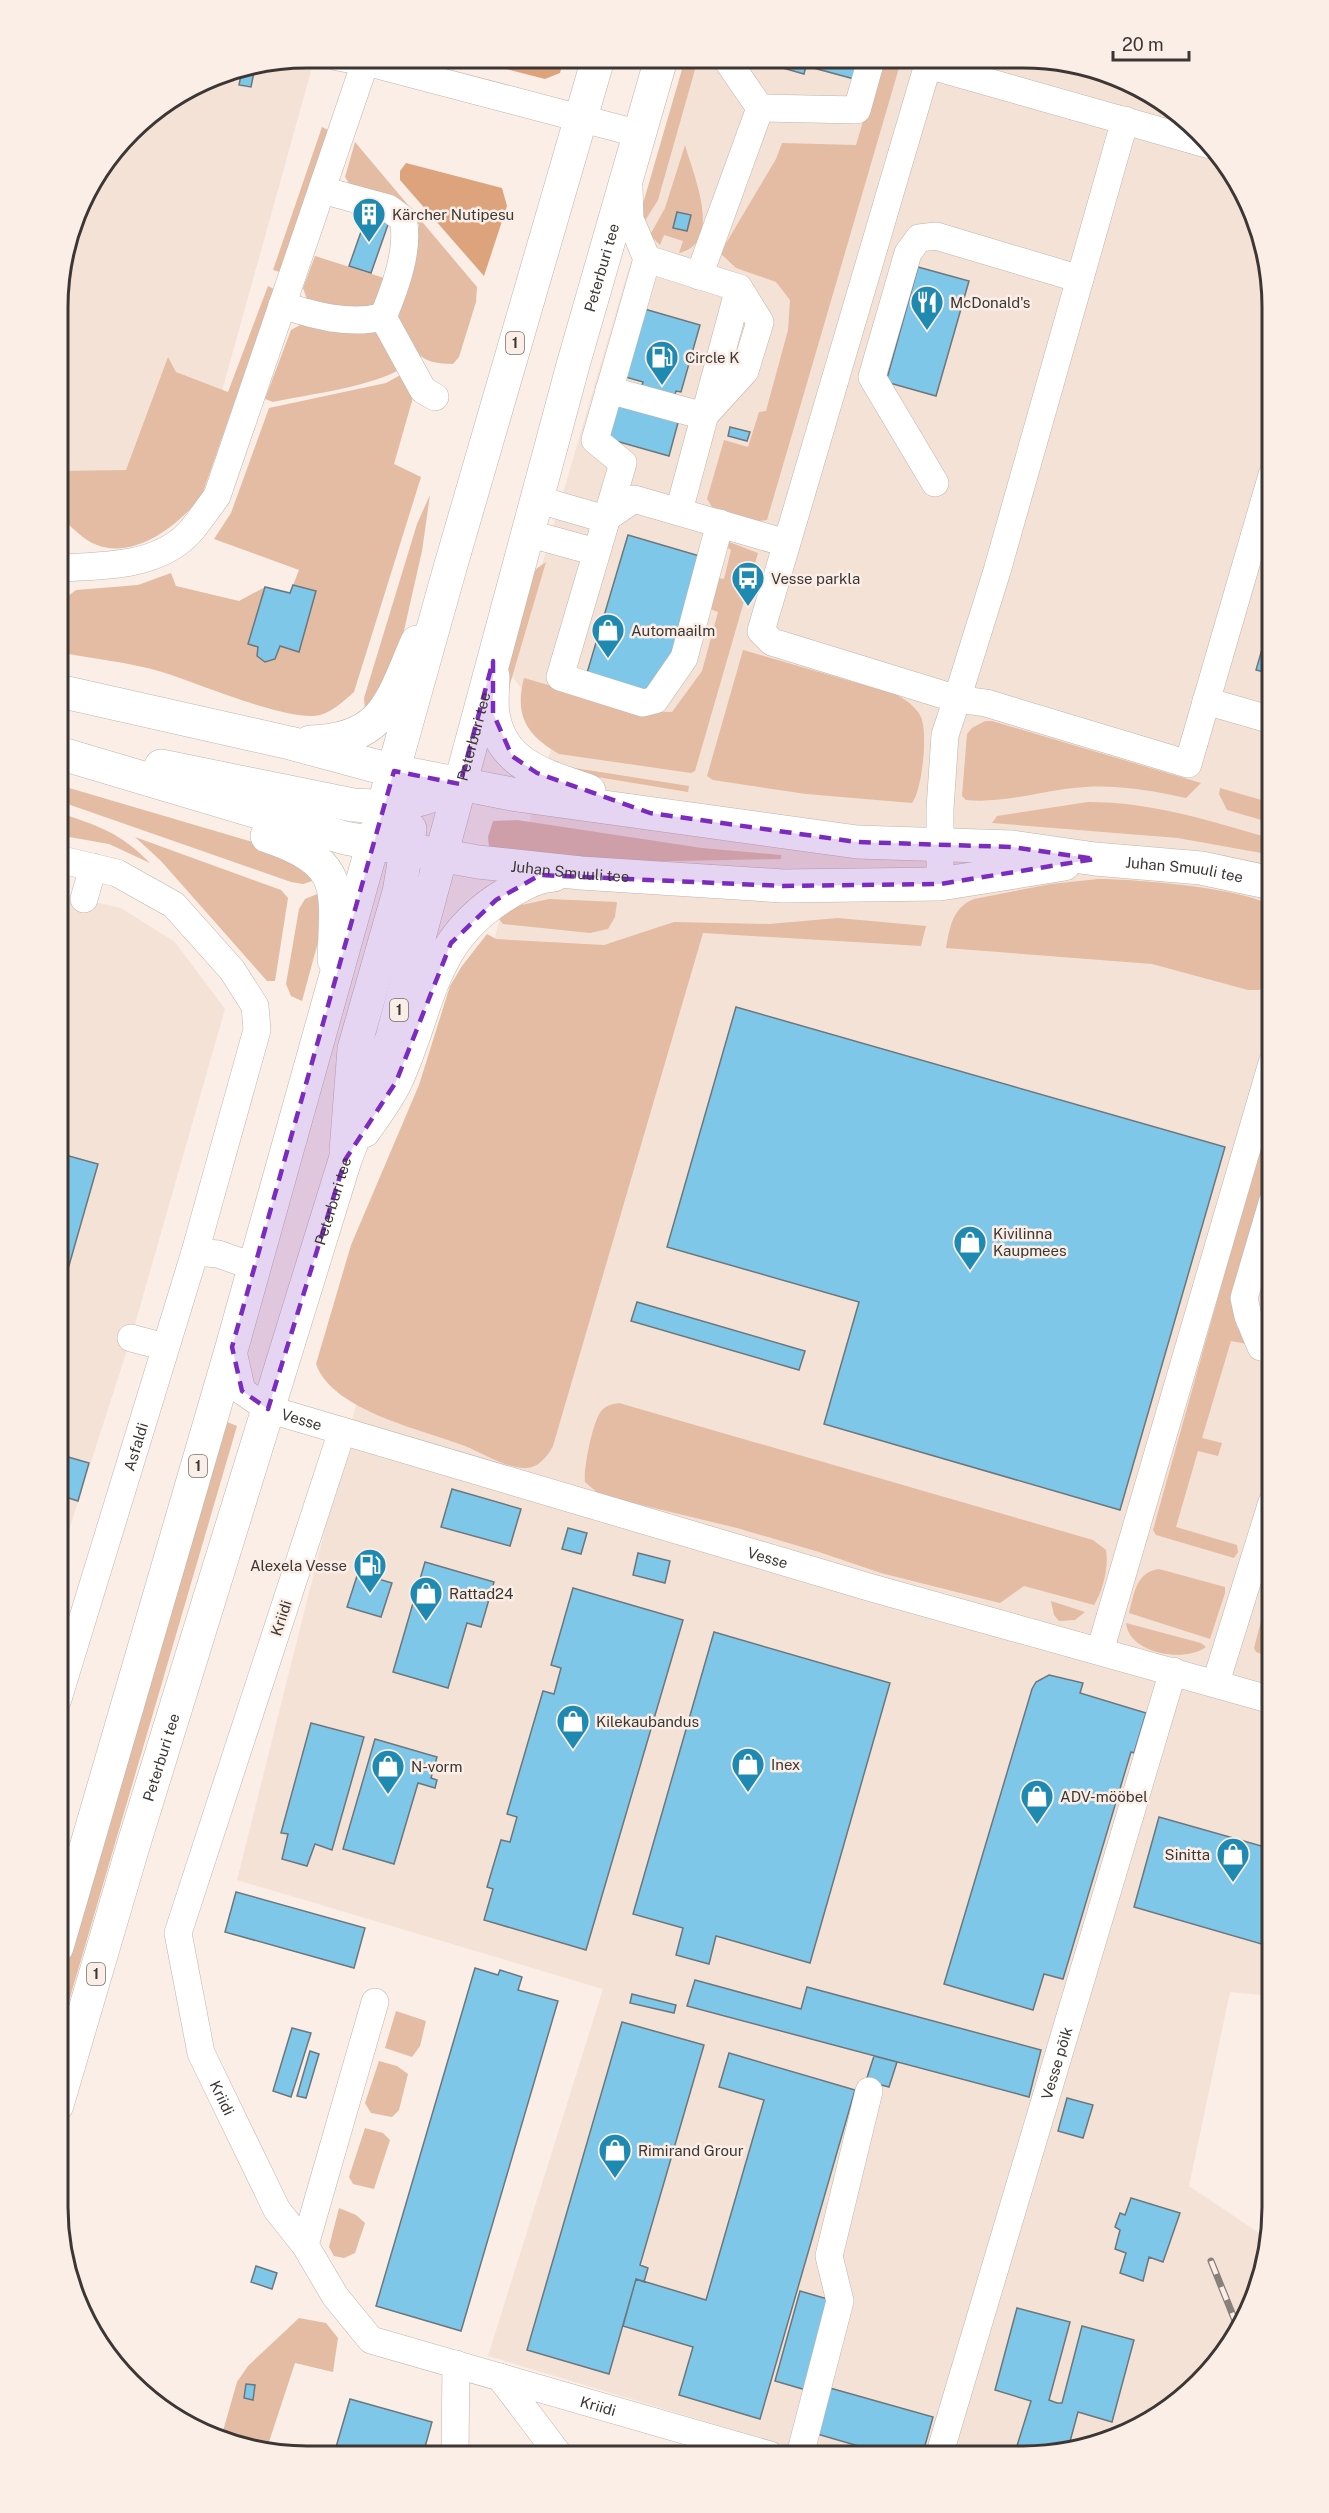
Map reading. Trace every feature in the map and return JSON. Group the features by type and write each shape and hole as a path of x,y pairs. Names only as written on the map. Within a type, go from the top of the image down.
{"main road":[{"name":"1","path":"68,1909 255,1268 374,843 398,805 394,771 450,568 595,68"},
{"name":"Peterburi tee","path":"68,2067 137,1832 345,1160 392,1038 536,499 658,68"},
{"path":"290,743 338,741 353,736 382,714 402,681 450,568"},
{"path":"493,661 493,713 498,730 512,756 537,773 650,813"},
{"name":"Juhan Smuuli tee","path":"68,693 290,743 394,771 517,795 857,842 1012,847 1095,859 1201,868 1262,881"},
{"path":"68,754 191,770 353,805 398,805 435,797 460,784"},
{"name":"Juhan Smuuli tee","path":"68,756 324,833 441,855 581,873 783,886 940,884 1095,859"},
{"path":"68,758 120,787 185,812 248,830 306,851 331,878 336,899 334,985"},
{"path":"345,1160 354,1049 399,892 406,849 398,805"},
{"path":"345,1160 396,1082 441,960 463,927 496,900 540,875 581,873"}],"street":[{"path":"68,567 112,565 154,556 188,534 217,496 364,68"},
{"path":"396,68 640,134"},
{"path":"732,68 760,108"},
{"path":"760,108 857,110 869,68"},
{"path":"927,68 760,631 772,642 957,699 986,703 1188,764 1262,509"},
{"path":"945,68 1195,141"},
{"path":"699,276 760,108"},
{"path":"940,884 945,735 1125,120"},
{"path":"628,171 630,219 647,259 595,440 623,463 560,677 643,703 655,700 684,658 720,523"},
{"path":"322,190 387,208 403,219 406,232 393,294 383,317"},
{"path":"935,483 872,377 908,253 919,238 936,236 1080,279"},
{"path":"647,259 739,288 679,511"},
{"path":"282,305 322,317 362,322 383,317"},
{"path":"383,317 423,390 435,397"},
{"path":"609,390 704,416"},
{"path":"536,499 605,519"},
{"path":"605,519 634,499 786,543"},
{"path":"527,533 596,552"},
{"path":"1206,701 1262,717"},
{"name":"Asfaldi","path":"68,861 117,873 174,905 232,970 255,1006 258,1030 195,1252 68,1666"},
{"path":"84,899 93,867"},
{"path":"1100,1651 1262,1097"},
{"path":"1262,1237 1244,1298 1248,1316 1262,1347"},
{"path":"195,1252 218,1254 255,1268"},
{"path":"131,1338 165,1347"},
{"path":"232,1347 242,1391 268,1409"},
{"name":"Vesse","path":"268,1409 872,1588 1216,1682 1262,1697"},
{"name":"Kriidi","path":"342,1431 178,1933 201,2053 277,2210 305,2245 334,2296 371,2340 739,2446"},
{"path":"1216,1682 1262,1534"},
{"name":"Vesse põik","path":"942,2446 1173,1671"},
{"path":"305,2245 375,2002"},
{"path":"802,2446 840,2301 829,2256 869,2091"},
{"path":"455,2446 456,2364"},
{"path":"500,2377 552,2446"}],"highlighted area":[{"path":"493,661 493,713 512,756 537,773 650,813 857,842 1012,847 1095,859 940,884 783,886 540,875 496,900 451,943 396,1082 345,1160 268,1409 242,1391 232,1347 394,771 460,784"}],"shaded area":[{"path":"312,68 198,477 68,522 68,291 76,244 99,187 137,137 161,117 187,99 230,80 260,72"},
{"path":"502,68 561,68 560,73 545,79"},
{"path":"682,68 695,68 658,200 643,224 642,207"},
{"path":"687,68 1038,68 1069,72 1099,80 1142,99 1192,137 1212,161 1230,187 1249,230 1257,260 1262,306 1262,1995 1230,1992 1189,2186 1260,2233 1253,2269 1243,2298 1230,2326 1212,2352 1192,2376 1168,2396 1142,2414 1099,2433 1069,2441 1023,2446 787,2446 488,2356 603,1989 237,1880 363,1377 556,732 510,674"},
{"path":"879,68 899,68 767,520 759,521 712,507 707,499 724,440 748,447 759,412 766,411 788,330 790,300 776,282 736,268 721,254 722,250 776,159 782,143 856,145"},
{"path":"322,127 328,130 280,272 273,270"},
{"path":"355,142 477,287 476,302 459,357 453,364 426,359 415,350 398,328 400,304 419,225 410,208 352,188 345,177"},
{"path":"685,145 702,206 703,222 700,236 693,247 679,253 683,241 664,235 660,245 650,235 665,208"},
{"path":"406,163 502,188 507,206 484,276 400,180 400,171"},
{"path":"315,256 384,278 372,311 308,302 303,288"},
{"path":"268,286 274,289 202,495 191,509 162,533 145,542 128,547 111,548 94,544 68,524 68,471 126,470 168,357 176,372 228,392"},
{"path":"304,323 379,329 404,367 359,385 273,402 265,399 291,330"},
{"path":"404,373 413,390 394,464 421,477 354,692 329,711 320,715 306,716 265,708 149,669 68,654 68,596 76,590 138,585 171,573 176,586 239,601 265,587 290,593 299,570 214,539 231,513 269,408 386,383"},
{"path":"430,495 422,551 400,648 388,689 365,710 364,698 417,524"},
{"path":"729,542 758,553 695,771 691,773 559,754 531,732 522,714 521,691 524,678 638,711 672,712 702,671 718,612 710,609 718,578 724,579 731,550 728,548"},
{"path":"546,562 507,695 504,677 533,577 536,569"},
{"path":"743,650 895,694 913,706 923,723 924,746 919,786 912,803 806,794 713,780 707,776"},
{"path":"985,721 992,721 1201,783 1186,798 1136,789 1099,787 1071,788 996,800 966,800 962,796 967,734 972,728"},
{"path":"540,757 562,766 689,786 688,792 555,770"},
{"path":"68,788 283,851 318,879 303,884 291,882 68,804"},
{"path":"1220,788 1262,800 1262,820 1227,810 1219,794"},
{"path":"1088,802 1135,805 1182,814 1262,836 1262,853 1178,838 992,823 997,816"},
{"path":"68,816 108,831 129,844 150,863 109,844 68,837"},
{"path":"517,820 702,848 781,855 781,859 629,862 489,847 488,837 493,821"},
{"path":"135,837 281,890 288,898 275,981 267,981 161,861"},
{"path":"1098,879 1162,883 1238,894 1262,902 1262,988 1248,990 1152,964 946,948 953,919 967,903 974,899 1051,884"},
{"path":"322,892 324,920 302,1001 291,996 286,984 299,909 305,899"},
{"path":"68,896 121,908 175,942 225,1009 131,1338 68,1533"},
{"path":"549,899 617,902 615,917 608,929 590,933 503,924 495,914 517,906"},
{"path":"838,918 926,926 921,946 703,933 553,1446 542,1461 526,1468 503,1463 465,1446 381,1417 340,1394 325,1380 316,1364 351,1245 419,1085 450,986 462,966 487,934 496,939 604,945 674,922 769,924"},
{"path":"1262,1140 1262,1197 1231,1302 1237,1327 1248,1339 1247,1344 1231,1341 1202,1438 1222,1443 1218,1456 1198,1451 1176,1527 1237,1545 1238,1552 1234,1558 1156,1535 1153,1530"},
{"path":"619,1403 1093,1540 1106,1550 1107,1556 1106,1571 1100,1593 1094,1605 1024,1586 1000,1603 881,1573 737,1528 600,1495 585,1482 589,1445 595,1423 602,1410"},
{"path":"227,1422 237,1426 68,2004 68,1963"},
{"path":"1159,1569 1225,1587 1210,1639 1129,1613 1141,1579 1145,1574"},
{"path":"1051,1601 1085,1612 1075,1620 1059,1621 1054,1615"},
{"path":"1262,1617 1262,1654 1256,1652 1254,1648"},
{"path":"1126,1623 1201,1643 1206,1647 1197,1652 1185,1654 1159,1653 1137,1642 1129,1634"},
{"path":"396,2011 426,2021 420,2046 412,2057 385,2048"},
{"path":"379,2061 397,2066 408,2074 399,2110 392,2117 371,2113 365,2103"},
{"path":"365,2128 383,2133 390,2140 374,2189 353,2184 349,2177"},
{"path":"339,2208 356,2215 365,2223 355,2253 344,2258 334,2256 329,2247"},
{"path":"299,2318 326,2323 338,2338 333,2372 295,2363 269,2442 223,2430 237,2382 248,2366"}],"building":[{"path":"783,68 806,68 804,74"},
{"path":"813,68 861,68 858,80"},
{"path":"254,74 251,87 239,85 241,77"},
{"name":"Kärcher Nutipesu","path":"368,212 390,219 371,273 349,266"},
{"path":"677,212 691,215 687,231 673,228"},
{"name":"McDonald's","path":"918,267 969,281 936,396 886,382"},
{"name":"Circle K","path":"641,308 700,325 681,392 676,391 669,416 679,419 669,456 591,434 601,396 636,406 643,382 622,376"},
{"path":"730,427 750,432 747,441 728,436"},
{"path":"628,535 703,557 672,658 648,695 587,673"},
{"path":"293,585 316,591 299,652 280,646 275,659 265,662 257,656 258,647 248,644 265,587 290,593"},
{"path":"1262,649 1262,672 1256,670"},
{"name":"Kivilinna Kaupmees","path":"736,1007 1225,1147 1120,1510 824,1424 859,1302 667,1247"},
{"path":"68,1156 98,1164 68,1269"},
{"path":"637,1302 805,1351 799,1370 631,1321"},
{"path":"68,1457 89,1463 78,1501 68,1498"},
{"path":"452,1489 521,1509 510,1546 441,1527"},
{"path":"568,1528 587,1533 581,1554 562,1549"},
{"path":"638,1553 670,1561 665,1583 633,1575"},
{"path":"425,1562 494,1582 481,1627 467,1623 448,1688 393,1672"},
{"path":"358,1573 392,1583 381,1617 347,1607"},
{"path":"573,1588 683,1620 586,1950 484,1920 493,1889 487,1887 501,1840 510,1842 517,1817 507,1814 543,1691 554,1694 561,1668 551,1665"},
{"path":"714,1632 890,1683 810,1963 716,1936 709,1964 676,1955 683,1928 633,1914"},
{"path":"1049,1675 1083,1683 1080,1693 1146,1713 1134,1753 1131,1752 1063,1979 1044,1974 1033,2010 944,1984 1032,1689 1036,1682"},
{"path":"311,1723 364,1737 332,1850 315,1844 307,1866 282,1859 288,1834 281,1833"},
{"path":"375,1739 437,1757 431,1778 437,1780 435,1788 418,1783 394,1864 343,1849"},
{"path":"1159,1817 1262,1846 1262,1944 1134,1907"},
{"path":"236,1892 365,1928 354,1968 225,1932"},
{"path":"475,1968 498,1975 500,1970 522,1977 518,1990 558,2001 461,2331 376,2306"},
{"path":"695,1980 801,2009 807,1987 1041,2050 1029,2097 687,2006"},
{"path":"632,1994 676,2005 674,2013 630,2003"},
{"path":"622,2022 704,2045 640,2265 648,2268 644,2282 636,2279 609,2374 527,2350"},
{"path":"292,2028 311,2033 291,2097 273,2091"},
{"path":"310,2051 319,2054 306,2098 297,2096"},
{"path":"729,2053 855,2090 760,2419 679,2395 693,2347 623,2326 636,2279 706,2300 764,2100 719,2087"},
{"path":"874,2056 897,2062 889,2087 866,2081"},
{"path":"1067,2098 1093,2105 1083,2138 1058,2131"},
{"path":"1131,2198 1180,2213 1163,2262 1149,2257 1143,2281 1120,2273 1126,2253 1115,2249 1120,2230 1115,2227 1120,2213 1125,2215"},
{"path":"256,2266 277,2273 272,2289 251,2282"},
{"path":"800,2291 831,2300 806,2390 775,2381"},
{"path":"1017,2308 1070,2322 1049,2400 1057,2403 1062,2403 1082,2326 1134,2340 1112,2422 1078,2412 1070,2441 1017,2446 1031,2401 995,2390"},
{"path":"246,2384 255,2385 253,2400 244,2398"},
{"path":"830,2388 933,2417 925,2446 858,2446 817,2434"},
{"path":"350,2399 432,2422 425,2446 336,2446"}],"railway":[{"path":"1211,2261 1234,2318"}],"place":[{"name":"Kärcher Nutipesu","path":"369,243"},
{"name":"McDonald's","path":"927,331"},
{"name":"Circle K","path":"662,386"},
{"name":"Vesse parkla","path":"748,607"},
{"name":"Automaailm","path":"608,659"},
{"name":"Kivilinna Kaupmees","path":"970,1271"},
{"name":"Alexela Vesse","path":"370,1594"},
{"name":"Rattad24","path":"426,1622"},
{"name":"Kilekaubandus","path":"573,1750"},
{"name":"Inex","path":"748,1793"},
{"name":"N-vorm","path":"388,1795"},
{"name":"ADV-mööbel","path":"1037,1825"},
{"name":"Sinitta","path":"1233,1883"},
{"name":"Rimirand Grour","path":"615,2179"}]}
